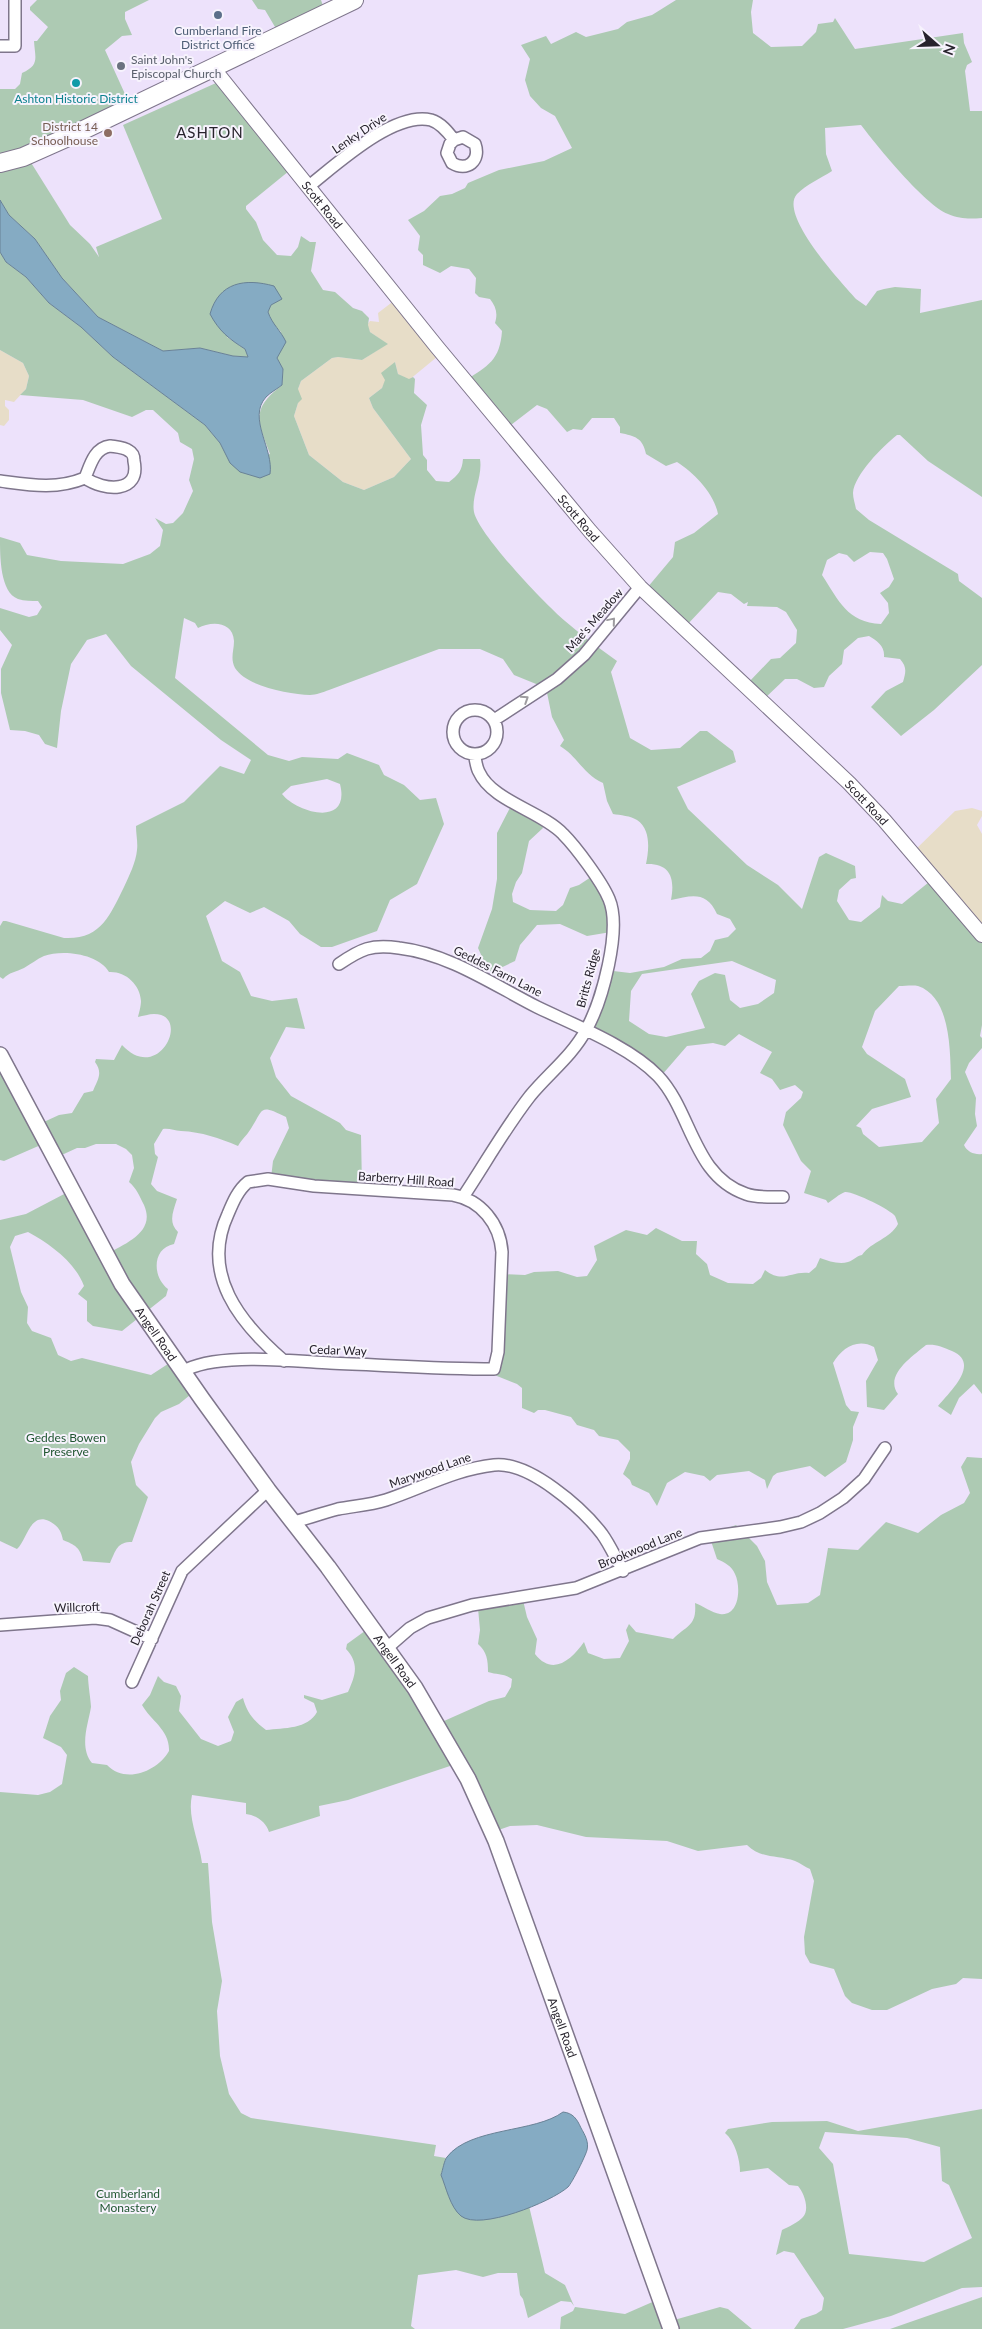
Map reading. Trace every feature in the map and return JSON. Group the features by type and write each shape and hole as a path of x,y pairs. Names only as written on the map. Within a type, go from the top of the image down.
{"main road":[{"path":"0,163 23,157 77,133 213,68 331,4 354,0"},
{"name":"Angell Road","path":"0,1055 122,1284 182,1372 415,1688 438,1724 468,1780 496,1841 671,2329"}],"street":[{"path":"0,46 15,46 15,0"},
{"name":"Scott Road","path":"213,68 443,355 640,588 848,783 913,851 982,935"},
{"name":"Lenky Drive","path":"309,186 355,151 391,126 402,121 416,118 433,120 444,128 454,140"},
{"path":"0,481 36,486 60,486 85,478 101,487 112,489 124,486 132,478 136,468 133,455 128,450 119,447 110,446 101,449 94,457 85,478"},
{"name":"Mae's Meadow","path":"494,720 557,679 584,655 640,588"},
{"path":"472,710 486,713 494,720 497,729 496,738 491,747 484,752 474,754 465,752 457,745 453,736 454,726 458,717 472,710"},
{"name":"Britts Ridge","path":"463,1197 481,1166 530,1096 556,1069 586,1030 595,1010 610,961 613,914 609,898 563,833 542,818 497,793 486,783 479,772 474,754"},
{"name":"Geddes Farm Lane","path":"339,964 362,949 398,947 420,952 461,967 586,1030 625,1051 658,1076 680,1107 696,1146 709,1168 746,1194 783,1198"},
{"name":"Barberry Hill Road","path":"284,1361 268,1348 232,1303 221,1277 217,1259 218,1241 222,1225 238,1192 248,1182 268,1178 314,1186 440,1193 463,1197 487,1214 496,1225 501,1237 499,1343 494,1369"},
{"name":"Cedar Way","path":"182,1372 194,1365 218,1361 284,1361 494,1369"},
{"name":"Brookwood Lane","path":"387,1648 410,1628 428,1618 472,1605 576,1588 623,1571 700,1538 780,1528 814,1516 843,1498 864,1479 885,1448"},
{"name":"Marywood Lane","path":"294,1522 337,1510 386,1500 447,1476 483,1466 509,1466 524,1471 548,1485 572,1503 602,1534 623,1571"},
{"name":"Deborah Street","path":"132,1682 182,1571 268,1490"},
{"name":"Willcroft","path":"0,1626 94,1618 110,1620 152,1640"}],"shaded area":[{"path":"395,300 443,352 409,380 398,374 395,362 382,388 369,398 373,408 411,459 394,477 364,490 343,482 309,455 294,416 298,403 298,389 301,381 332,358 362,360 387,344 370,332 367,325 370,321 379,322 378,313"},
{"path":"0,350 23,363 29,376 26,389 14,402 5,400 5,406 9,410 9,420 4,426 0,425"},
{"path":"972,808 982,811 982,816 977,825 982,834 982,934 914,851 955,811"}],"green space":[{"name":"Geddes Bowen Preserve","path":"37,0 149,0 125,12 125,19 132,35 122,36 105,50 130,105 25,153 70,225 90,244 99,257 96,247 162,219 123,125 216,83 289,171 246,206 246,209 256,222 263,240 277,255 291,256 298,247 301,236 310,242 316,242 311,271 323,290 335,292 353,308 362,311 369,318 370,332 388,344 362,360 332,358 301,381 298,389 302,399 298,403 294,416 309,455 343,482 364,490 394,477 411,459 373,408 369,398 382,388 385,380 381,373 395,362 398,374 409,379 413,377 415,379 414,393 427,405 421,425 423,455 427,460 427,470 436,481 449,482 459,472 463,459 480,459 480,473 474,500 474,512 479,523 514,569 543,600 571,626 617,661 611,672 630,738 651,750 680,748 700,731 707,731 733,751 736,762 677,787 688,809 747,865 778,885 802,909 819,857 826,853 855,866 856,878 851,879 839,890 837,901 849,920 861,922 880,907 882,895 888,901 902,904 934,878 982,934 982,1025 980,1036 982,1038 982,1048 969,1063 965,1072 976,1098 975,1114 977,1126 964,1145 967,1150 982,1154 982,1394 974,1384 959,1398 951,1415 938,1406 960,1378 964,1363 960,1356 942,1347 926,1345 908,1360 897,1373 895,1387 898,1394 884,1410 867,1407 866,1381 878,1360 874,1347 868,1344 856,1344 845,1349 833,1363 846,1405 851,1411 859,1412 853,1427 853,1440 846,1462 825,1477 810,1466 777,1473 773,1476 767,1489 765,1480 749,1471 717,1475 710,1481 704,1476 685,1472 667,1483 657,1506 649,1493 632,1485 630,1480 623,1474 630,1459 630,1452 618,1440 599,1436 594,1430 577,1425 571,1417 545,1410 538,1410 534,1413 522,1408 522,1388 517,1384 487,1372 495,1356 499,1274 525,1275 534,1272 558,1271 577,1277 587,1276 597,1260 594,1246 626,1230 647,1235 656,1228 682,1241 697,1241 696,1254 707,1264 710,1275 728,1283 753,1284 761,1278 765,1270 782,1277 809,1273 816,1267 820,1258 838,1263 850,1261 862,1255 895,1229 898,1224 892,1213 849,1192 843,1193 828,1203 826,1200 804,1193 811,1171 801,1161 783,1125 786,1112 801,1098 803,1092 795,1085 780,1090 772,1079 760,1073 772,1052 739,1034 725,1046 713,1043 687,1046 661,1076 585,1031 605,970 630,973 664,967 682,959 701,958 710,951 715,940 728,937 736,929 730,919 717,914 713,906 703,898 691,896 671,900 672,885 666,869 654,864 646,864 648,840 642,824 632,818 613,814 607,801 603,783 590,775 560,746 564,740 552,717 546,688 514,675 503,659 480,649 439,649 317,694 310,695 281,691 249,680 235,668 232,658 233,634 226,626 209,624 198,628 195,623 184,618 175,678 268,755 289,761 302,757 338,759 347,753 379,765 384,775 404,785 420,800 436,798 444,824 417,884 390,900 377,931 332,947 321,947 300,934 289,921 264,907 250,913 225,901 206,916 222,961 240,972 251,996 272,1001 297,998 305,1029 286,1027 270,1058 276,1077 291,1096 340,1123 346,1130 361,1135 362,1187 271,1178 273,1161 289,1128 286,1117 271,1110 266,1109 260,1113 238,1146 203,1134 163,1129 154,1144 155,1154 158,1157 151,1184 157,1191 177,1199 172,1221 178,1232 174,1244 162,1251 158,1257 157,1264 159,1277 168,1289 166,1296 122,1331 93,1326 87,1321 87,1301 78,1294 84,1286 75,1269 61,1255 45,1242 28,1232 15,1236 10,1247 21,1292 28,1307 27,1323 32,1331 51,1338 58,1355 71,1361 82,1358 151,1375 174,1360 195,1391 179,1404 161,1412 155,1418 139,1444 131,1462 136,1485 148,1497 132,1542 120,1545 110,1563 83,1561 79,1550 74,1545 63,1540 57,1527 43,1519 37,1520 33,1524 17,1549 0,1541 0,1220 26,1214 68,1192 107,1254 137,1236 143,1229 147,1214 139,1195 129,1182 134,1168 132,1155 126,1149 116,1144 96,1144 85,1148 77,1148 53,1159 43,1144 4,1161 0,1160 0,1060 35,1126 59,1115 72,1113 84,1093 93,1091 99,1073 95,1062 96,1059 114,1060 122,1045 136,1055 148,1057 158,1053 166,1044 170,1034 170,1024 165,1017 154,1014 138,1017 141,1003 135,984 126,976 109,972 104,966 89,957 70,953 44,956 3,979 0,977 0,926 3,921 6,921 64,938 77,938 96,930 109,916 132,869 137,850 136,826 184,802 220,766 244,774 251,760 221,740 131,666 106,634 87,640 71,664 61,711 57,748 45,744 39,735 25,731 10,730 1,693 1,669 12,645 0,630 0,608 29,617 37,615 42,607 38,601 18,599 8,589 2,573 0,537 20,543 27,555 61,561 123,564 150,554 160,546 163,530 155,518 166,524 173,523 183,513 193,491 189,480 194,459 192,449 180,442 178,433 153,410 146,410 132,417 83,400 20,395 26,389 29,376 23,363 0,350 0,252 6,262 26,277 49,303 81,327 113,357 205,425 220,443 231,463 270,454 260,424 261,408 272,393 282,385 283,369 277,358 281,332 272,323 268,312 274,286 227,337 245,349 248,357 233,356 200,348 163,351 98,317 62,278 35,239 9,215 0,200 0,89 15,89 20,84 22,73 34,64 34,41 37,41 48,27 30,10 30,7","holes":["327,779 340,784 341,798 338,807 330,812 321,813 299,807 282,794 291,786","732,961 776,980 774,993 758,1004 740,1008 730,1000 725,975 715,973 699,981 691,994 705,1028 666,1037 649,1034 629,1021 631,991 642,974","899,986 918,986 929,992 937,1001 943,1013 949,1040 951,1079 936,1099 939,1123 922,1142 879,1147 863,1134 861,1128 856,1126 872,1109 911,1097 905,1079 867,1054 862,1047 875,1011"]},
{"path":"252,0 321,0 325,12 278,32 265,10 258,9"},
{"path":"676,0 753,0 751,12 753,33 771,47 802,46 816,32 818,24 833,22 835,18 855,49 963,33 964,43 972,62 967,65 965,71 970,111 982,111 982,218 957,217 938,208 902,174 861,125 825,128 826,154 832,171 797,194 794,204 796,217 814,248 856,299 866,306 877,291 895,287 921,289 920,313 982,300 982,497 928,461 900,435 891,440 870,461 858,478 853,493 856,509 869,520 958,574 959,581 982,598 982,665 934,710 901,736 871,707 886,691 903,682 905,667 900,659 884,657 882,647 869,636 858,638 844,650 842,664 829,676 824,687 814,688 797,679 785,679 764,699 748,683 771,659 780,658 796,643 797,630 786,612 777,607 747,606 748,602 744,604 731,594 718,592 686,626 647,588 673,557 675,542 694,533 718,514 708,491 690,472 677,462 666,466 646,454 643,444 638,439 620,433 620,427 614,418 592,418 582,430 573,429 567,432 547,409 537,405 507,428 466,380 487,366 496,356 499,349 502,331 495,323 496,310 494,305 490,299 479,297 475,293 476,278 469,269 451,266 440,273 423,265 423,255 418,250 420,236 408,220 424,211 440,196 452,194 465,188 468,183 499,170 544,161 572,148 555,116 541,108 530,96 525,80 530,59 521,45 546,36 551,44 576,32 586,37 618,29 627,22 652,15","holes":["870,552 883,553 894,579 889,587 880,593 888,603 889,613 881,624 860,619 845,609 822,575 827,560 839,553 847,555 854,562"]},
{"path":"513,802 538,815 543,828 529,841 522,873 516,882 512,894 513,902 530,910 556,911 563,905 570,888 579,885 591,877 605,896 611,932 587,936 560,924 537,925 520,945 515,961 492,972 488,970 478,948 492,909 497,879 497,833"},
{"name":"Cumberland Monastery","path":"967,1457 982,1458 982,1979 963,1978 956,1984 932,1989 887,2010 872,2010 852,2003 845,1996 834,1969 810,1963 805,1954 804,1937 814,1881 810,1869 789,1859 758,1853 747,1845 698,1851 667,1841 586,1837 537,1825 510,1826 490,1833 456,1764 348,1800 319,1806 320,1816 269,1832 266,1825 260,1820 246,1814 246,1803 192,1795 192,1821 202,1863 208,1863 212,1922 222,1981 217,2011 220,2056 229,2094 241,2113 251,2118 436,2145 434,2156 446,2158 441,2175 529,2206 545,2273 565,2285 574,2306 571,2302 561,2301 528,2318 523,2299 520,2295 517,2273 498,2273 483,2277 456,2270 418,2275 411,2326 415,2329 0,2329 0,1792 38,1795 50,1792 62,1784 67,1755 61,1747 43,1738 50,1716 61,1700 60,1691 66,1673 74,1667 88,1676 91,1707 85,1743 88,1757 92,1763 107,1765 114,1771 123,1774 140,1773 149,1770 157,1765 169,1751 163,1731 142,1705 150,1695 158,1676 164,1682 176,1686 181,1696 179,1711 201,1739 218,1746 231,1741 234,1732 228,1717 236,1702 243,1698 251,1716 266,1730 295,1727 313,1718 317,1712 314,1703 304,1698 304,1695 322,1700 348,1692 353,1681 355,1665 346,1649 347,1644 369,1628 435,1725 489,1701 505,1697 511,1687 512,1679 509,1677 488,1672 486,1656 478,1644 480,1630 478,1608 522,1596 527,1617 537,1639 535,1654 542,1661 549,1664 562,1663 574,1654 584,1642 588,1653 604,1659 620,1658 629,1641 626,1630 629,1624 636,1632 673,1639 693,1621 695,1603 720,1614 727,1614 732,1611 737,1600 737,1579 730,1567 717,1559 709,1535 736,1525 757,1546 765,1561 767,1582 777,1605 808,1603 820,1595 828,1548 858,1550 886,1522 918,1533 941,1515 964,1503 970,1493 961,1467"},
{"path":"982,2109 982,2287 962,2288 891,2316 843,2329 794,2329 801,2319 822,2310 824,2298 794,2253 784,2251 776,2255 782,2230 799,2221 805,2214 804,2197 798,2186 789,2185 768,2168 740,2172 736,2151 729,2136 725,2133 728,2129 772,2122 827,2121 858,2131","holes":["825,2132 907,2138 940,2147 942,2181 949,2185 972,2238 924,2262 849,2254 833,2164 819,2148"]},
{"path":"982,2297 982,2329 890,2329"},
{"path":"657,2300 667,2322 720,2307 728,2309 752,2329 560,2329 561,2317 573,2311 575,2307 625,2314"}],"water":[{"path":"0,200 9,215 35,239 62,278 98,317 163,351 200,348 233,356 248,357 245,349 225,334 210,314 214,303 220,295 234,285 253,282 274,286 282,299 271,305 268,312 286,342 277,358 283,369 282,385 266,397 261,405 259,414 270,464 270,474 260,478 240,472 230,463 220,443 205,425 113,357 81,327 49,303 26,277 6,262 0,252"},
{"path":"563,2112 572,2115 576,2119 587,2144 584,2157 568,2187 532,2207 499,2217 470,2220 457,2212 451,2202 441,2175 447,2157 457,2147 486,2135 536,2124 551,2119"}],"place":[{"name":"Cumberland Fire District Office","path":"218,15"},
{"name":"Saint John's Episcopal Church","path":"121,66"},
{"name":"Ashton Historic District","path":"76,83"},
{"name":"District 14 Schoolhouse","path":"108,133"}],"district":[{"name":"ASHTON","path":"210,132"}]}
